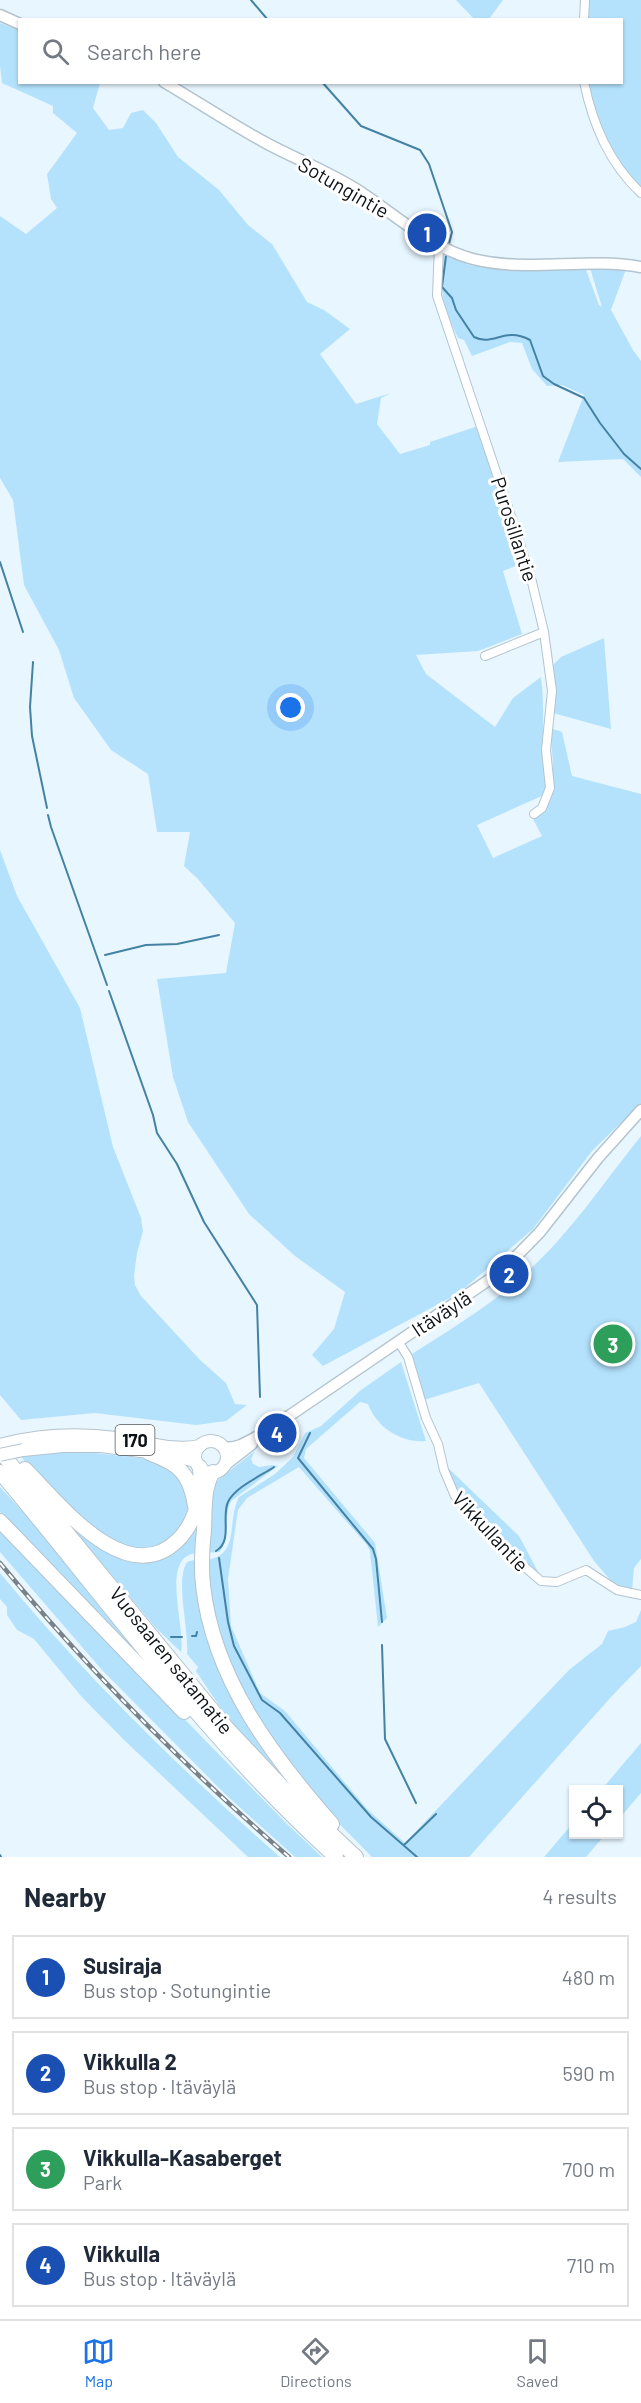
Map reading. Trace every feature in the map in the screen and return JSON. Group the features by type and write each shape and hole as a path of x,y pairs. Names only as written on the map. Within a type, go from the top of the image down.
{"highway":[{"path":"0,1450 19,1462 89,1532 122,1552 146,1555 167,1549 187,1531 196,1508 201,1485 198,1464"},
{"name":"Vuosaaren satamatie","path":"0,1450 225,1727 289,1794 356,1857"},
{"path":"149,1453 167,1460 181,1470 191,1486 196,1508"},
{"path":"219,1469 207,1486 202,1566 207,1612 220,1657 267,1745 318,1809 365,1857"},
{"name":"Vuosaaren satamatie","path":"0,1472 170,1682 231,1753 336,1857"},
{"path":"0,1521 185,1713 231,1753"}],"main road":[{"path":"0,15 18,23"},
{"name":"Sotungintie","path":"167,84 265,143 345,182 439,245 472,259 508,264 597,263 641,267"},
{"name":"Itäväylä","path":"224,1447 238,1446 264,1432 476,1290 511,1263 540,1232 598,1158 641,1110"},
{"name":"Itäväylä","path":"219,1469 249,1447 264,1432"},
{"name":"170","path":"0,1450 78,1435 134,1440 174,1449 200,1446"},
{"path":"213,1441 224,1447 227,1455 219,1469 204,1470 198,1464 197,1451 204,1443 213,1441"},
{"name":"170","path":"19,1445 83,1446 149,1453 187,1458 198,1464"}],"street":[{"path":"584,18 585,0"},
{"path":"585,84 596,129 628,181 641,193"},
{"name":"Purosillantie","path":"439,245 437,296 516,528 544,632 552,691 546,750 550,788 542,808 534,814"},
{"path":"485,656 544,632"},
{"name":"Vikkullantie","path":"398,1341 408,1357 424,1411 438,1444 444,1470 452,1489 463,1506 498,1544 541,1581 554,1582 586,1570 617,1590 641,1595"}],"shaded area":[{"path":"456,0 503,0 490,18 473,18"},
{"path":"588,0 641,0 641,188 620,164 606,140 587,84 623,84 623,18 587,18"},
{"path":"0,23 18,30 18,84 100,84 93,108 109,130 123,128 131,113 143,110 156,123 178,157 219,190 248,225 272,244 307,302 324,310 350,329 320,354 356,404 391,393 381,398 377,424 400,454 481,425 515,528 506,531 518,565 503,571 522,634 478,651 416,655 426,674 495,727 513,698 541,677 543,754 546,778 544,795 477,825 493,858 542,836 533,819 548,800 551,789 553,765 550,728 562,732 572,776 641,794 641,1103 592,1151 533,1229 459,1293 323,1366 312,1355 334,1329 345,1292 295,1256 249,1214 188,1122 173,1077 157,979 226,973 235,923 184,866 190,832 157,832 148,774 111,750 74,698 59,650 24,585 13,500 0,478 0,216 26,234 57,208 51,199 47,174 77,133 53,113 53,106 2,83"},
{"path":"444,253 469,265 508,270 585,267 599,305 602,307 590,268 626,269 611,310 641,361 641,477 623,459 558,462 584,395 562,385 547,386 532,369 522,343 510,342 472,356 464,340 458,338 445,306 441,279 441,254"},
{"path":"604,638 611,729 553,713 552,666 561,657"},
{"path":"0,850 17,896 80,1008 113,1147 141,1218 143,1231 137,1253 135,1285 141,1296 200,1360 226,1383 235,1404 247,1405 226,1421 196,1425 95,1413 21,1420 0,1395"},
{"path":"641,1136 641,1559 634,1568 632,1591 612,1582 594,1561 479,1383 424,1400 412,1354 485,1306 541,1259 571,1225"},
{"path":"401,1362 426,1441 408,1439 391,1432 377,1420 368,1404 360,1402 306,1449 304,1458 375,1543 387,1618 378,1627 370,1551 367,1545 299,1467 247,1498 238,1510 228,1579 231,1626 260,1693 285,1711 367,1809 405,1843 569,1670 602,1644 608,1631 636,1622 641,1610 641,1666 469,1857 372,1857 309,1793 252,1710 216,1632 206,1560 217,1557 228,1545 239,1497 275,1474 293,1457 305,1433 321,1426 361,1390"},
{"path":"76,1451 149,1459 179,1473 189,1500 185,1524 174,1539 148,1550 118,1546 72,1511 20,1456"},
{"path":"255,1451 251,1459 253,1464 259,1467 278,1466 231,1501 223,1546 219,1552 207,1553 211,1490 219,1479"},
{"path":"444,1464 519,1536 542,1579 457,1495"},
{"path":"0,1487 60,1552 148,1666 0,1512"},
{"path":"200,1505 197,1553 186,1557 179,1566 177,1579 181,1652 156,1628 55,1507 84,1532 159,1558 176,1548 186,1536"},
{"path":"0,1527 77,1607 141,1679 157,1691 322,1857 295,1857 225,1794 102,1670 0,1552"},
{"path":"198,1559 212,1649 301,1796 232,1725 196,1671 198,1667 187,1654 182,1581 187,1562"},
{"path":"0,1573 134,1721 280,1857 248,1857 123,1739 81,1696 34,1639 17,1630 7,1615 7,1607 0,1599"},
{"path":"641,1743 641,1793 623,1814 623,1785 605,1785"},
{"path":"569,1828 569,1839 602,1839 586,1857 544,1857"}],"waterway":[{"path":"251,0 266,18"},
{"path":"324,84 361,126 420,150 429,164 452,232 449,244"},
{"path":"446,256 442,287 452,298 456,310 474,337 488,340 513,335 530,340 543,376 554,384 584,398 624,454 641,469"},
{"path":"0,562 23,632"},
{"path":"33,662 30,707 32,736 47,808"},
{"path":"48,815 107,985"},
{"path":"105,955 146,945 177,944 219,935"},
{"path":"109,991 153,1115 157,1133 177,1164 204,1222 257,1305 260,1397"},
{"path":"310,1433 298,1458 373,1549 382,1622"},
{"path":"216,1551 224,1541 226,1508 231,1497 236,1491 274,1467"},
{"path":"219,1558 228,1622 234,1646 262,1700 280,1713 371,1817 417,1857"},
{"path":"192,1636 196,1636 197,1632"},
{"path":"171,1637 182,1637"},
{"path":"382,1645 385,1739 416,1803"},
{"path":"404,1845 436,1814"}],"railway":[{"path":"0,1563 67,1641 138,1716 212,1788 289,1857"}],"place":[{"name":"Susiraja","path":"427,233"},
{"name":"Vikkulla 2","path":"509,1274"},
{"name":"Vikkulla-Kasaberget","path":"613,1344"},
{"name":"Vikkulla","path":"277,1433"}]}
